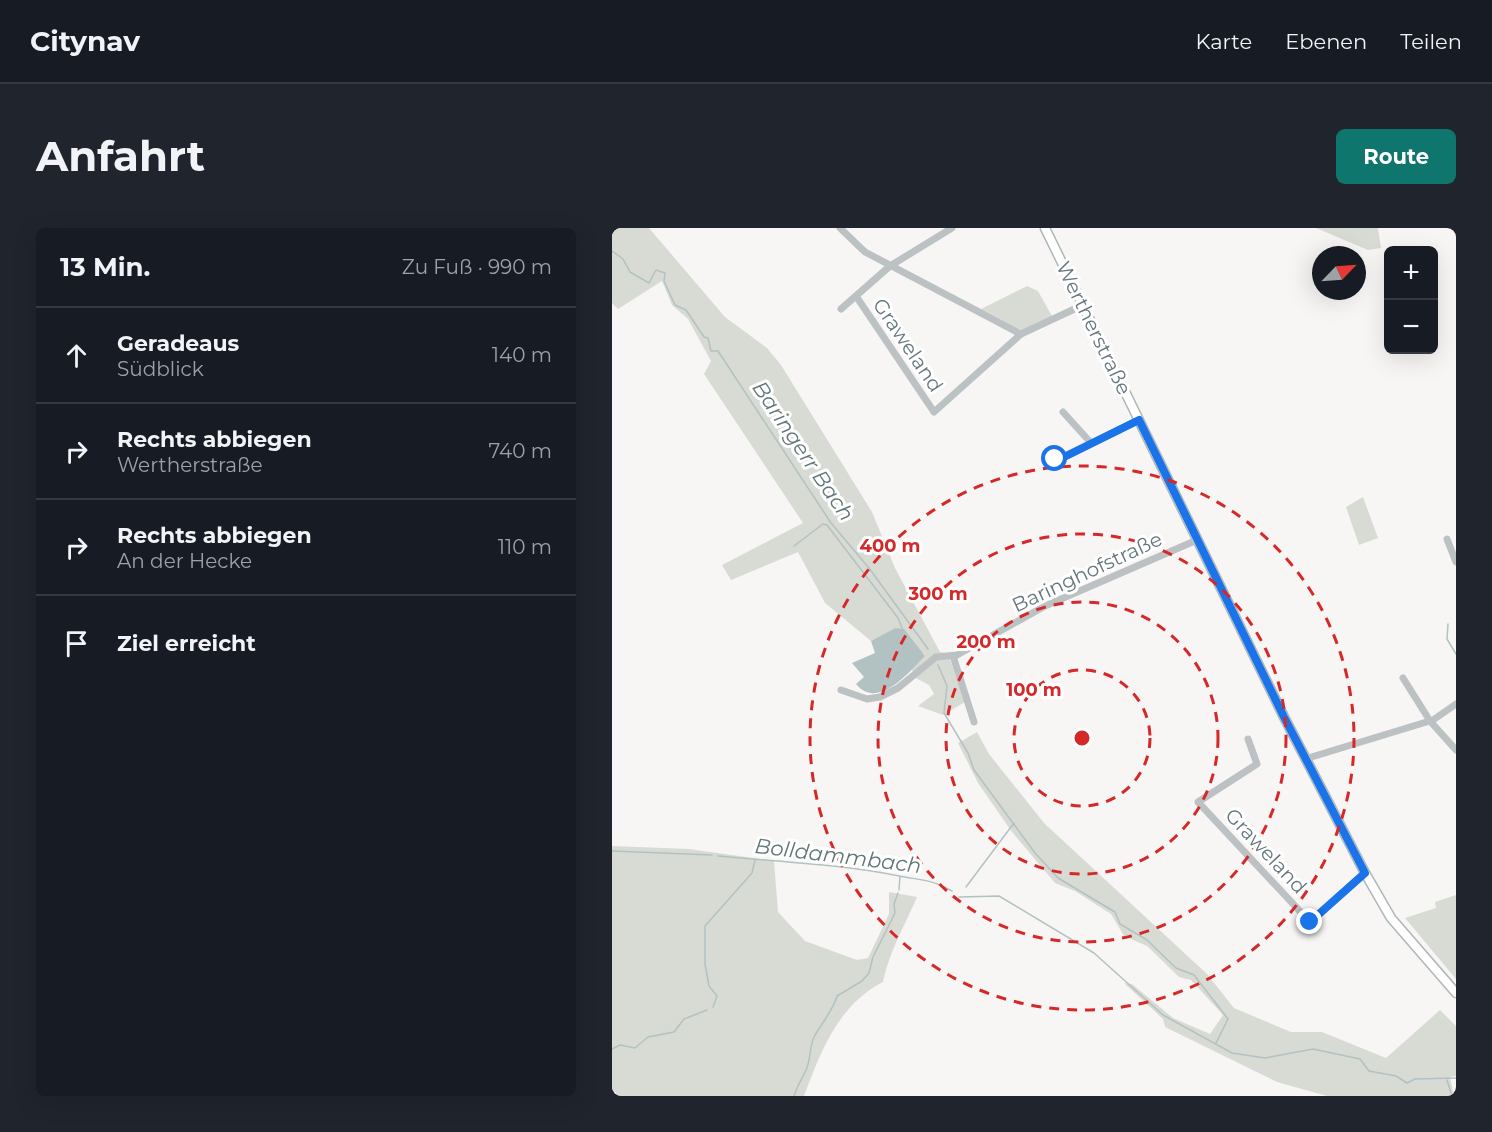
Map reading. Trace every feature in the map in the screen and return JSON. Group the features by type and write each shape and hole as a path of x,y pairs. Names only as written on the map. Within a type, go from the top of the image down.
{"main road":[{"name":"Wertherstraße","path":"1045,228 1305,759 1365,873 1391,918 1456,993"}],"street":[{"path":"840,228 865,252 1021,334 1083,305"},
{"path":"841,309 890,266 951,228"},
{"name":"Graweland","path":"856,296 934,412 1021,334"},
{"path":"1063,412 1091,443"},
{"path":"1051,455 1060,459 1139,420"},
{"path":"1447,539 1456,562"},
{"name":"Baringhofstraße","path":"841,690 867,699 891,693 936,657 952,656 1045,606 1197,540"},
{"path":"952,656 974,722"},
{"path":"1403,678 1430,721 1456,750"},
{"path":"1305,759 1430,721 1456,704"},
{"name":"Graweland","path":"1248,739 1257,765 1198,802 1310,922 1365,873"}],"shaded area":[{"path":"612,228 649,228 725,317 767,348 781,365 872,512 895,568 940,652 948,654 965,702 943,715 918,706 934,694 929,685 914,677 912,669 925,655 895,628 871,641 825,603 798,552 731,580 722,565 803,523 704,374 711,361 688,319 672,305 662,281 618,309 612,303"},
{"path":"1316,228 1378,228 1381,248 1368,250 1366,246 1359,246"},
{"path":"1027,286 1038,291 1053,318 1021,330 981,309"},
{"path":"1363,497 1378,538 1359,545 1346,507"},
{"path":"895,628 904,629 925,656 893,686 874,693 865,691 856,684 864,677 852,663 875,653 871,641"},
{"path":"977,732 989,754 1044,823 1207,974 1234,1008 1291,1032 1322,1032 1386,1058 1440,1010 1456,1026 1456,1076 1450,1077 1454,1096 1327,1096 1277,1082 1165,1027 1163,1019 1124,983 1132,984 1173,1018 1210,1034 1223,1015 1191,980 1179,977 1147,946 1124,936 1111,914 1075,891 1055,883 1012,832 978,783 958,743"},
{"path":"612,846 689,849 774,861 778,912 805,941 857,960 868,958 889,914 889,892 917,897 893,949 883,982 854,1003 843,1016 817,1062 804,1096 619,1096 612,1089"},
{"path":"1456,895 1456,979 1405,918 1436,908 1435,902"}],"waterway":[{"name":"Baringerr Bach","path":"612,251 623,259 630,272 649,283 656,270 665,273 664,281 675,305 686,310 704,337 708,338 711,351 718,351 831,523 869,568 928,649"},
{"path":"794,546 823,524 827,525 898,618 902,628"},
{"path":"1448,624 1447,639 1456,654"},
{"path":"938,665 947,686 944,713 968,753 974,770 1035,853 1058,878 1115,912 1120,924 1147,940 1176,968 1194,975 1228,1019 1216,1043"},
{"name":"Bolldammbach","path":"966,887 1014,823"},
{"name":"Bolldammbach","path":"612,851 712,855"},
{"name":"Bolldammbach","path":"718,856 877,872 933,882 952,891"},
{"path":"713,1007 717,996 709,986 705,964 705,926 752,873 755,860"},
{"path":"899,890 900,876"},
{"path":"794,1096 808,1066 814,1037 837,996 862,981 869,973 873,957 895,913 894,904 898,893"},
{"name":"Bolldammbach","path":"959,897 999,896 1094,953 1163,1015 1232,1053 1265,1058 1313,1049 1360,1059 1369,1071 1396,1076 1407,1083 1415,1079 1456,1078"},
{"path":"612,1049 620,1045 635,1048 648,1037 674,1032 684,1019 707,1010"},
{"path":"1447,1080 1452,1096"}],"route":[{"path":"1055,459 1060,459 1139,420 1284,717 1365,873 1310,922"}]}
